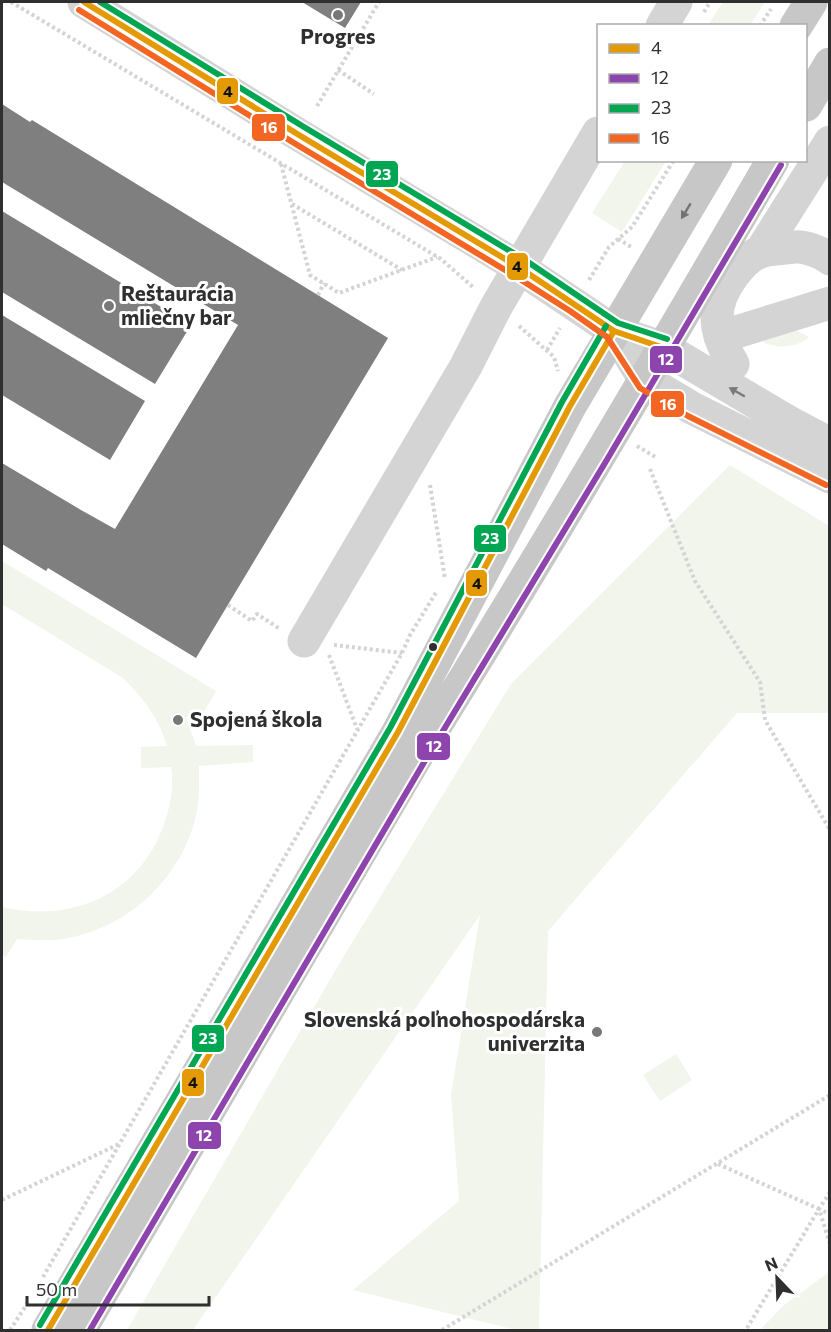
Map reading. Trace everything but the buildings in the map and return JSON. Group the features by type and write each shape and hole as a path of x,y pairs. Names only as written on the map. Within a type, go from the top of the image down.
{"main road":[{"path":"797,24 811,2"},
{"path":"807,103 830,64"},
{"path":"48,1330 398,732 570,406 715,162"},
{"path":"80,1330 418,754 645,380 772,162"}],"street":[{"path":"84,2 520,268 614,331 664,348 830,444"},
{"path":"663,24 676,2"},
{"path":"311,641 466,366 496,307 597,135"},
{"path":"830,142 761,251 740,265 724,288 718,301 717,328 726,351 830,303"},
{"path":"761,251 799,247 825,255 830,260"},
{"path":"614,331 645,380 692,408 830,477"}],"path":[{"path":"11,2 437,257 547,350 609,247 632,227 673,162"},
{"path":"317,106 379,2"},
{"path":"761,24 776,2"},
{"path":"338,70 374,94"},
{"path":"281,163 310,275 339,293 437,257"},
{"path":"291,203 402,270"},
{"path":"618,239 633,248"},
{"path":"318,295 324,283"},
{"path":"637,446 657,458"},
{"path":"410,462 428,475 445,579"},
{"path":"650,469 695,581 760,682 765,720 830,831"},
{"path":"228,605 252,621 257,614 290,635 294,630 311,641 402,653"},
{"path":"40,1282 358,730 311,641"},
{"path":"442,1330 830,1095"},
{"path":"2,1200 120,1144"},
{"path":"718,1164 830,1214"},
{"path":"747,1328 830,1192"},
{"path":"819,1209 830,1244"},
{"path":"10,1330 35,1292"}],"shaded area":[{"path":"723,2 765,2 751,24 709,24"},
{"path":"624,162 665,162 622,232 592,213"},
{"path":"798,331 809,337 804,341 787,346 774,346 763,342 768,335"},
{"path":"730,465 829,526 829,713 737,713 548,931 539,1330 516,1330 353,1290 459,1201 451,1095 480,915 193,1330 127,1330 342,959 511,684"},
{"path":"2,561 216,691 198,722 186,716 196,746 253,745 253,762 199,766 198,806 187,843 176,863 146,899 108,925 86,934 57,940 17,939 6,957 2,954 2,907 29,911 55,911 80,906 103,897 124,883 141,866 156,844 168,812 172,780 171,767 141,768 141,747 167,746 155,717 123,678 2,604"},
{"path":"676,1054 692,1080 660,1101 643,1075"},
{"path":"829,1272 829,1330 760,1330 783,1306"}],"transit line":[{"name":"4","path":"84,2 520,268 614,331 664,348"},
{"name":"23","path":"100,2 525,260 618,323 667,339"},
{"name":"16","path":"79,10 570,311 607,337 640,388 688,416 826,485"},
{"name":"12","path":"90,1330 426,759 605,463 781,165"},
{"name":"23","path":"40,1325 390,728 562,402 606,326"},
{"name":"4","path":"48,1330 398,732 570,406 614,331"}],"place":[{"name":"Progres","path":"338,15"},
{"name":"Reštaurácia mliečny bar","path":"109,306"},
{"name":"Spojená škola","path":"178,720"},
{"name":"Slovenská poľnohospodárska univerzita","path":"597,1032"}]}
